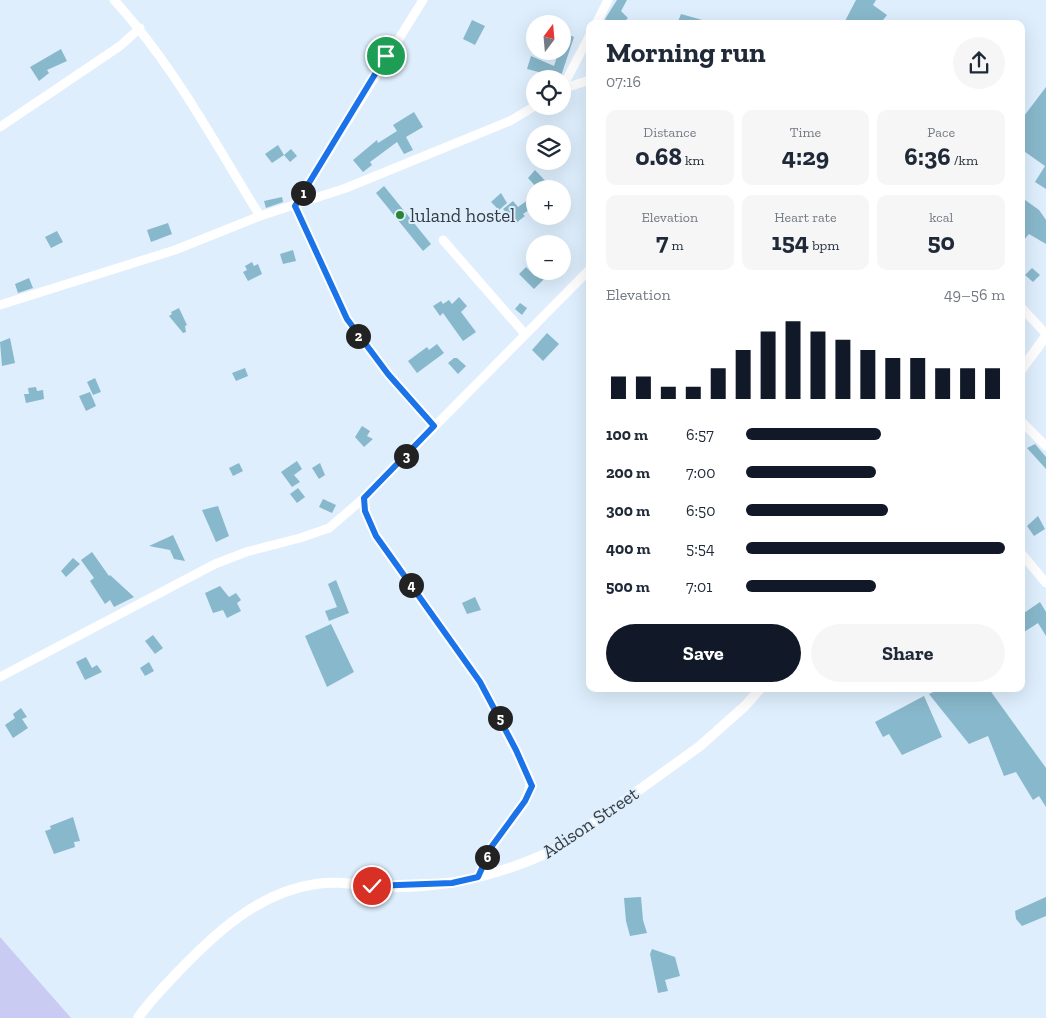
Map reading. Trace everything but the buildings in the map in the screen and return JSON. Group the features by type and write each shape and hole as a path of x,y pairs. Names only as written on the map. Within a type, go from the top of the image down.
{"street":[{"path":"114,0 140,28 162,58 260,216"},
{"path":"295,206 423,0"},
{"path":"598,20 608,0"},
{"path":"0,127 120,46 140,28"},
{"path":"571,71 586,43"},
{"path":"571,85 586,81"},
{"path":"0,305 175,250 260,216 346,188 510,121 526,111"},
{"path":"295,206 347,319 388,374 434,426"},
{"path":"443,240 525,334"},
{"path":"0,677 215,564 246,552 314,534 329,528 364,498 586,273"},
{"path":"1025,311 1046,335 1025,364"},
{"path":"1025,425 1046,446"},
{"path":"364,498 365,511 376,536 480,682 532,786 525,801 492,846 478,877"},
{"path":"1025,558 1046,583"},
{"name":"Adison Street","path":"138,1018 153,997 228,924 280,895 313,884 327,882 385,887 452,883 478,877 537,858 575,837 700,746 745,706 757,692"}],"shaded area":[{"path":"0,937 71,1018 0,1018"}],"place":[{"name":"luland hostel","path":"400,215"}],"route":[{"path":"372,886 452,883 478,877 492,846 525,801 532,786 501,719 480,682 376,536 365,511 364,498 434,426 388,374 347,319 316,256 295,206 386,56"}]}
